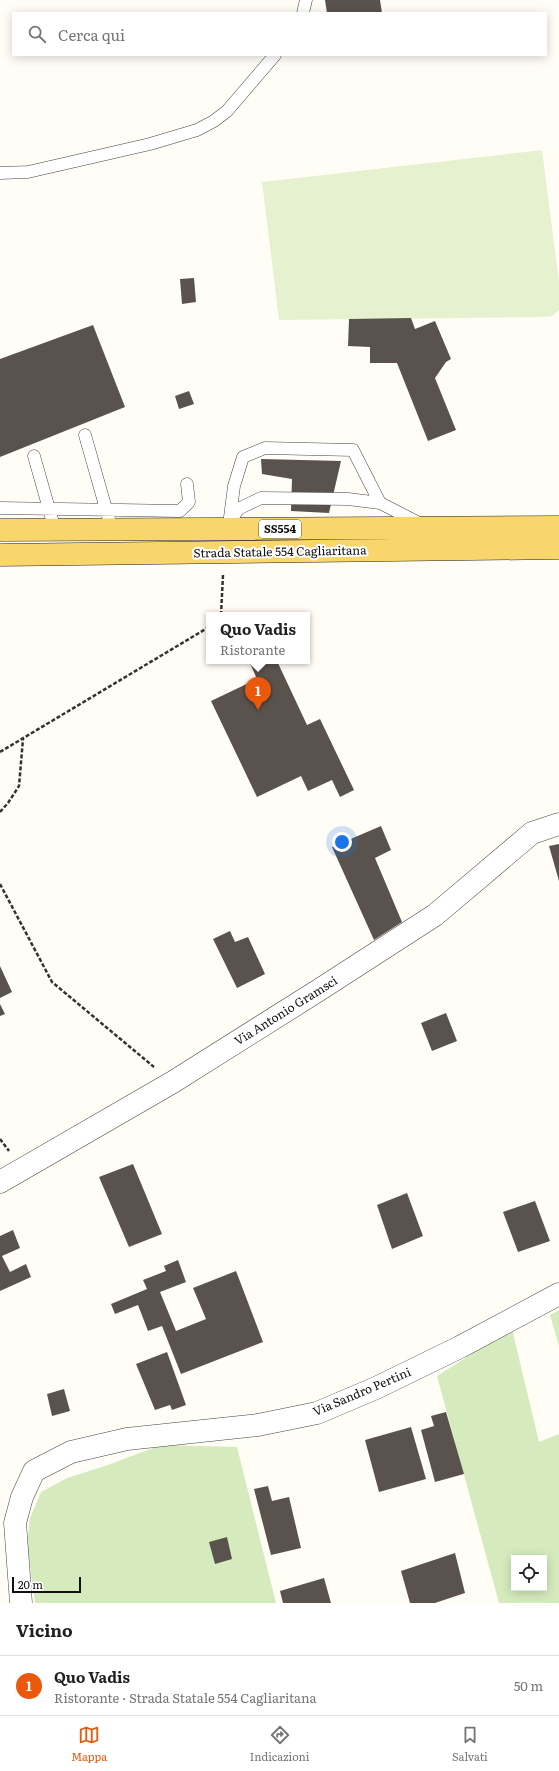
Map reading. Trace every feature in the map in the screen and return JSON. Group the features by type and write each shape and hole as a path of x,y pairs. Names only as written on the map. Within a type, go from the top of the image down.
{"main road":[{"name":"Strada Statale 554 Cagliaritana","path":"0,530 54,530 109,519 226,527 559,527"},
{"name":"Strada Statale 554 Cagliaritana","path":"0,555 559,548"}],"street":[{"name":"Via Antonio Gramsci","path":"0,1182 173,1082 435,915 532,833 559,824"},
{"name":"Via Sandro Pertini","path":"21,1603 15,1523 22,1497 34,1471 71,1452 127,1439 258,1425 317,1413 376,1388 460,1347 559,1294"}],"lane":[{"path":"303,12 306,0"},
{"path":"0,173 28,172 150,144 197,130 214,121 227,111 274,56"},
{"path":"85,435 109,519"},
{"path":"226,527 234,486 243,457 265,448 353,450 380,503"},
{"path":"34,456 54,530"},
{"path":"0,508 48,508 109,519 180,510 189,502 187,484"},
{"path":"226,527 238,509 261,498 348,499 380,503 427,528"}],"path":[{"path":"221,612 225,552"},
{"path":"0,752 206,630"},
{"path":"0,812 19,786 23,739"},
{"path":"0,884 52,982 173,1082"}],"green space":[{"path":"542,150 559,282 559,310 552,316 279,320 262,182"},
{"path":"559,1310 559,1346 550,1315"},
{"path":"512,1329 539,1442 559,1434 559,1603 499,1603 437,1376"},
{"path":"161,1445 237,1447 276,1603 35,1603 27,1544 30,1518 41,1492 67,1478 105,1466"}],"building":[{"path":"325,0 380,0 382,12 327,12"},
{"path":"194,278 196,302 182,304 180,279"},
{"path":"411,318 415,329 435,321 451,359 446,362 435,378 456,430 428,441 397,363 370,363 370,347 348,346 349,319"},
{"path":"93,325 125,407 0,457 0,359"},
{"path":"189,391 194,404 179,409 175,396"},
{"path":"261,459 341,461 329,513 291,511 292,479 262,474"},
{"path":"250,664 278,664 307,725 320,719 354,790 340,797 332,780 308,791 301,776 257,797 211,701 257,679"},
{"path":"381,826 391,850 375,858 402,922 374,940 332,847"},
{"path":"559,844 559,881 549,846"},
{"path":"230,931 235,942 248,937 265,974 237,988 213,939"},
{"path":"0,966 12,992 0,998"},
{"path":"0,1004 5,1014 0,1016"},
{"path":"446,1013 457,1041 432,1051 421,1023"},
{"path":"133,1164 162,1234 129,1247 99,1177"},
{"path":"407,1193 423,1236 392,1249 377,1205"},
{"path":"535,1201 550,1241 518,1252 503,1212"},
{"path":"13,1230 20,1248 2,1256 10,1272 26,1264 31,1277 0,1291 0,1236"},
{"path":"178,1260 186,1282 160,1292 176,1331 206,1319 193,1288 236,1271 263,1342 181,1374 162,1326 148,1331 138,1305 115,1314 111,1304 147,1289 143,1280 166,1271 164,1266"},
{"path":"167,1352 186,1405 172,1410 170,1405 155,1410 136,1364"},
{"path":"64,1389 70,1411 52,1416 47,1394"},
{"path":"446,1412 464,1474 435,1482 421,1430 434,1426 431,1416"},
{"path":"411,1427 426,1479 379,1492 365,1440"},
{"path":"268,1486 272,1501 289,1497 301,1548 271,1555 254,1489"},
{"path":"227,1537 232,1559 215,1564 209,1542"},
{"path":"455,1553 465,1593 435,1603 410,1603 401,1571"},
{"path":"324,1578 331,1603 283,1603 280,1591"}],"place":[{"name":"Quo Vadis","path":"258,710"}]}
